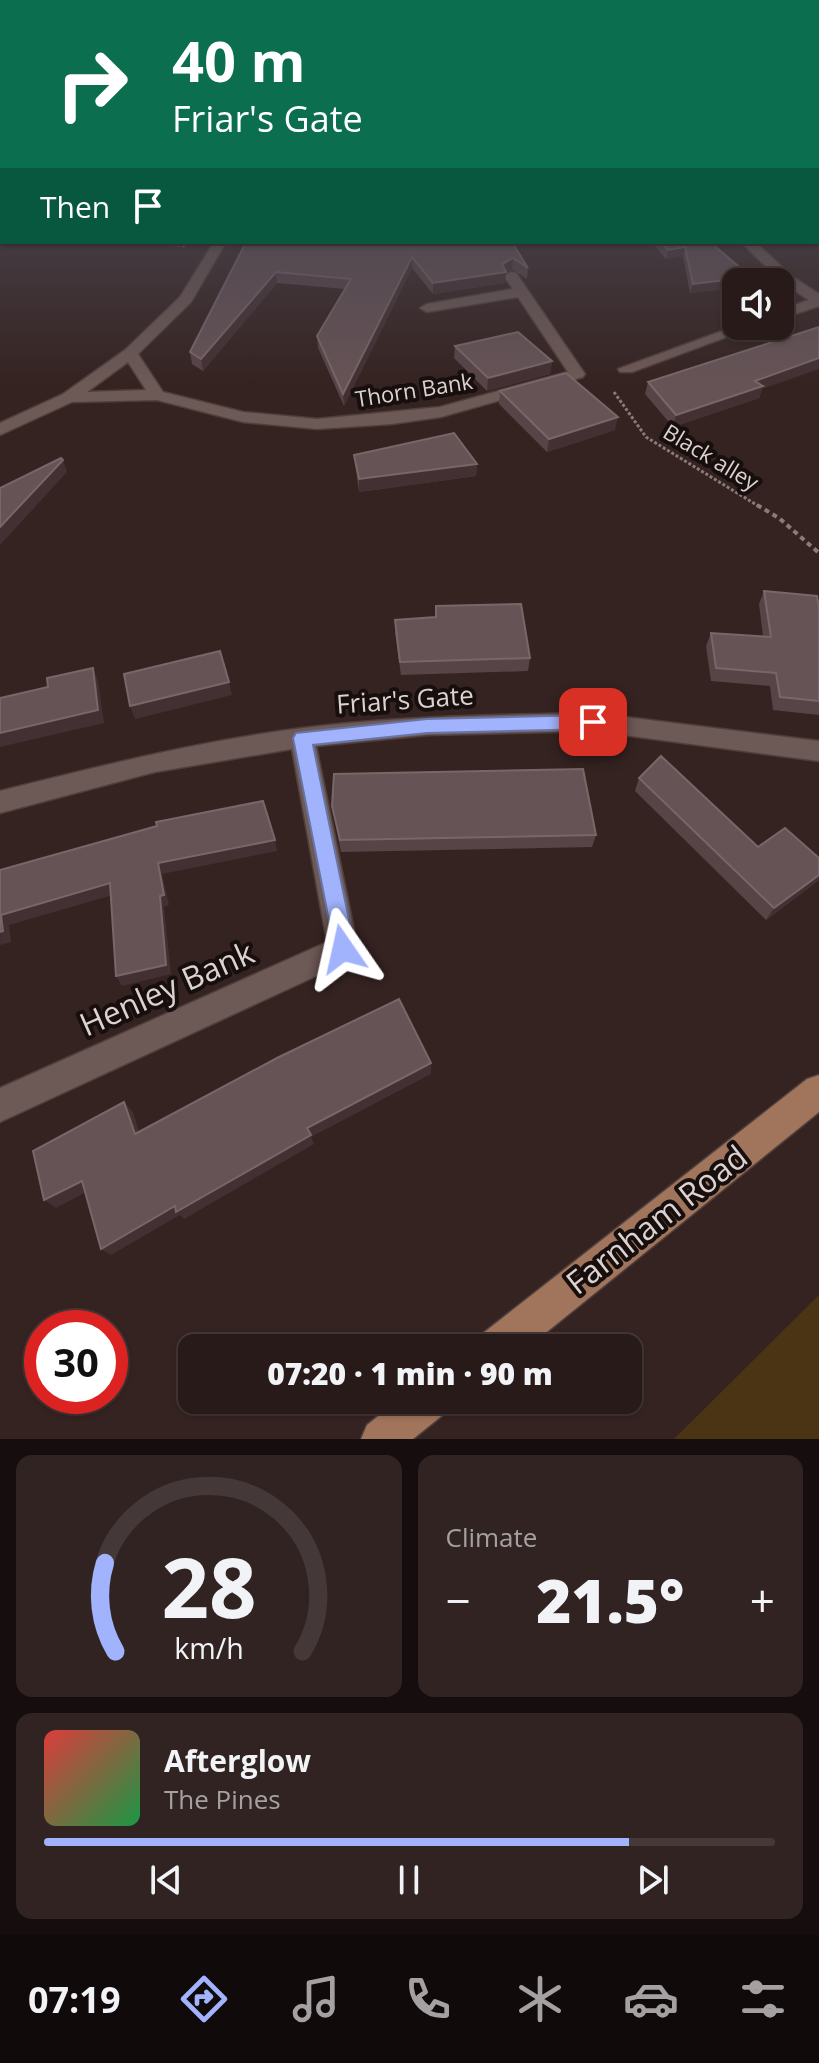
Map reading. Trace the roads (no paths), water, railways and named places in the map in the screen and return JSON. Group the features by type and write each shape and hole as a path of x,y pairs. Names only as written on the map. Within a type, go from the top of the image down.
{"main road":[{"name":"Farnham Road","path":"514,1334 819,1091"},
{"path":"381,1439 412,1414"}],"street":[{"path":"0,430 69,397 130,353 186,299 216,248"},
{"path":"754,248 788,280 819,301"},
{"name":"Thorn Bank","path":"69,397 157,395 243,417 317,424 441,412 577,374 511,276"},
{"path":"427,308 521,292"},
{"path":"794,310 819,301"},
{"path":"626,369 722,335"},
{"path":"130,353 157,395"},
{"name":"Friar's Gate","path":"0,802 155,762 302,738 427,726 593,722 819,751"},
{"name":"Henley Bank","path":"0,1105 343,949 302,738"}]}
